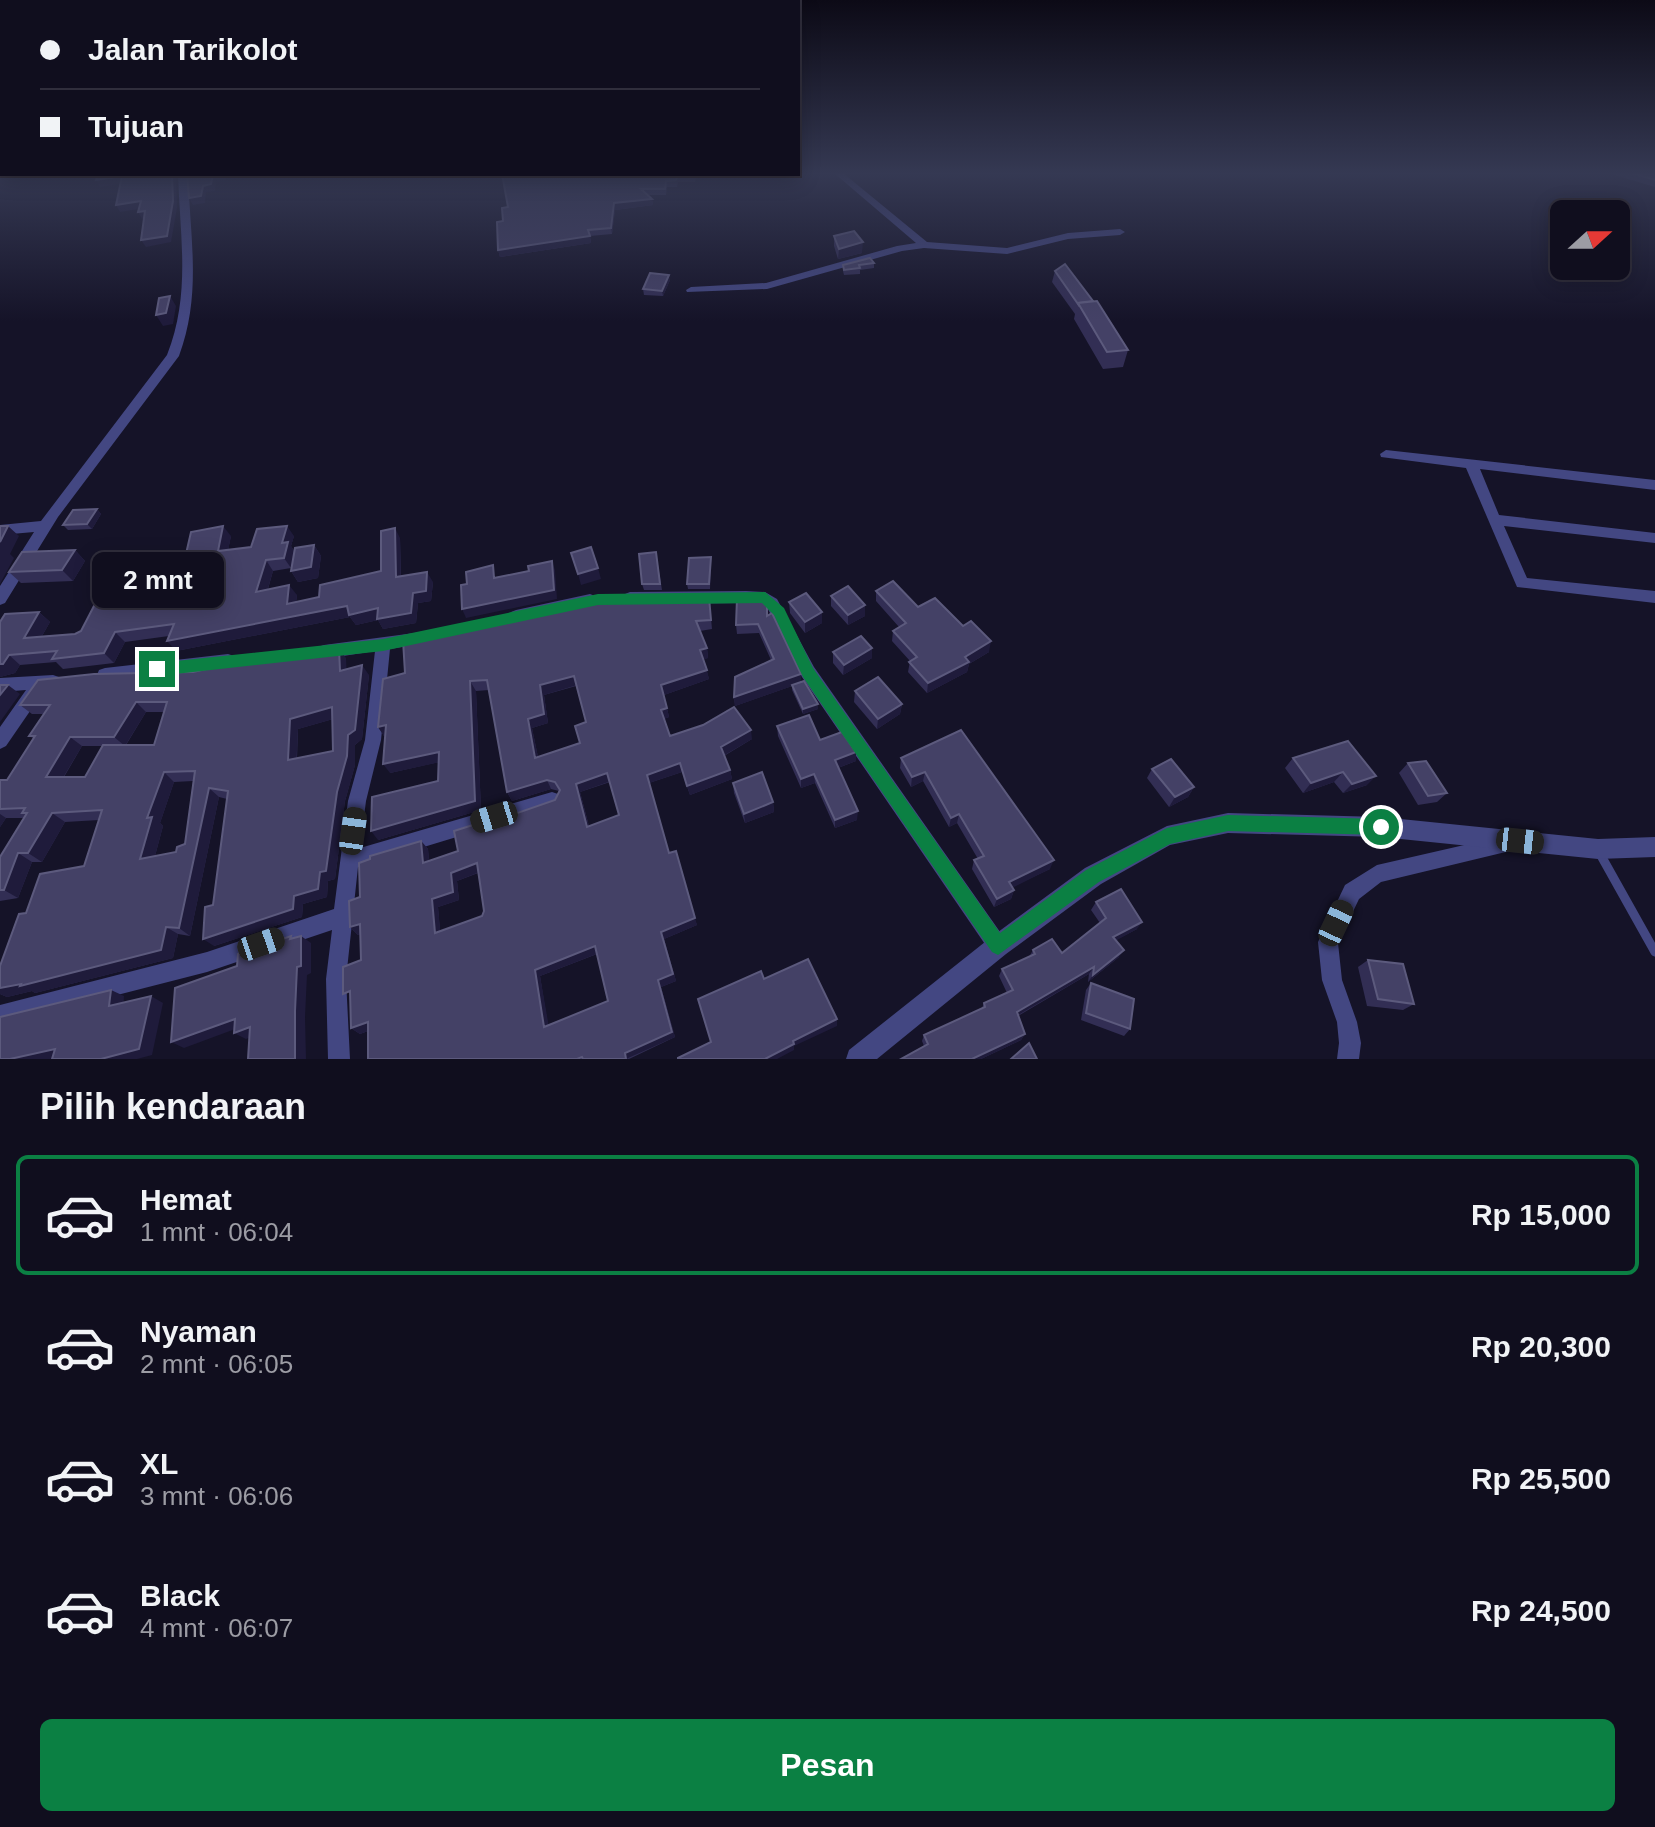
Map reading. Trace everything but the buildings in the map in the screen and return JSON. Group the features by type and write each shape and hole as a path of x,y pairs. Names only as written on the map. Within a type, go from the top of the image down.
{"street":[{"path":"0,599 44,526 173,356 182,336 190,295 186,222"},
{"path":"897,222 924,245"},
{"path":"691,290 767,286 887,251 924,245 1007,251 1068,236 1120,232"},
{"path":"1386,454 1655,485"},
{"path":"1471,464 1522,583 1655,597"},
{"path":"1494,520 1655,538"},
{"path":"0,530 44,526"},
{"path":"496,621 562,605 613,598 761,597 772,603 808,672 998,946"},
{"path":"302,654 383,645 439,634"},
{"path":"339,1059 336,988 343,916 357,801 373,740 383,645"},
{"path":"94,677 240,660"},
{"path":"0,685 66,680"},
{"path":"0,741 41,683"},
{"path":"349,860 552,800"},
{"path":"858,1059 998,946 1093,876 1167,836 1228,823 1381,827 1598,849 1655,847"},
{"path":"1348,1059 1350,1043 1347,1022 1332,980 1328,942 1352,892 1377,874 1520,841"},
{"path":"0,1015 207,962 343,916"}],"lane":[{"path":"1598,849 1655,952"}],"route":[{"path":"157,669 383,645 598,599 765,598 779,612 808,672 998,946 1093,876 1167,836 1228,823 1381,827"}]}
